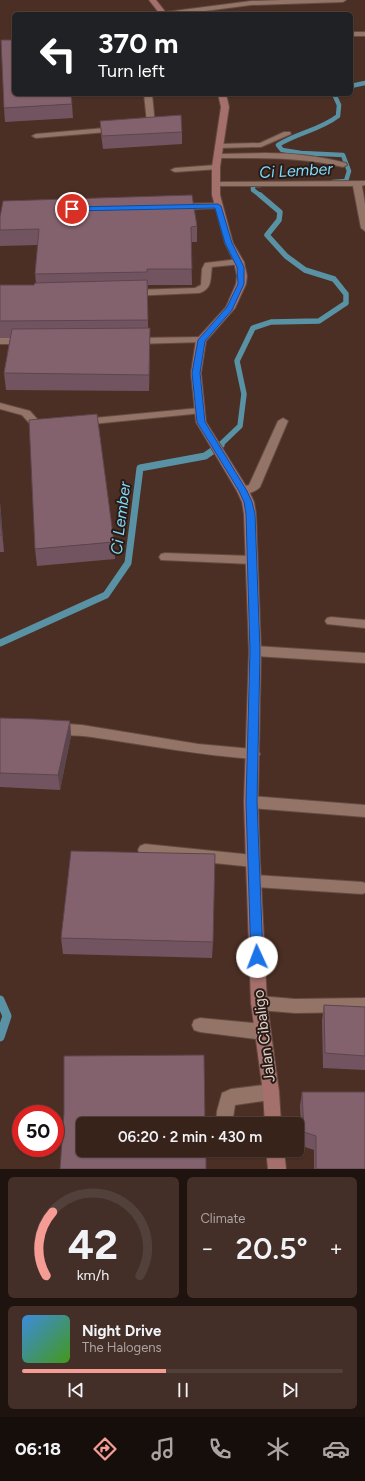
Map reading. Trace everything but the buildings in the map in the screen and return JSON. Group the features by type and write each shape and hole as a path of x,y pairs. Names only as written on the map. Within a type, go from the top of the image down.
{"main road":[{"path":"152,0 163,12"},
{"path":"201,340 230,308 237,295 242,276 239,262 229,243 216,195 218,156 225,107 222,96"},
{"name":"Jalan Cibaligo","path":"201,340 196,373 201,422 243,491 248,502 250,514 255,651 251,802 253,861 259,1003 271,1092 273,1117"},
{"path":"275,1157 276,1169"}],"street":[{"path":"181,12 251,3 342,0"},
{"path":"353,34 365,34"},
{"path":"36,136 147,126 151,124 148,96"},
{"path":"175,170 218,156 262,145 288,134"},
{"path":"218,156 294,157 330,161 343,165"},
{"path":"216,184 361,183 365,228"},
{"path":"167,208 218,206"},
{"path":"118,293 203,290 206,287 208,265 239,262"},
{"path":"127,341 201,340"},
{"path":"0,341 40,341"},
{"path":"0,406 26,414 34,423 55,424"},
{"path":"70,423 94,422 199,411"},
{"path":"243,491 254,487 283,421"},
{"path":"165,557 251,560"},
{"path":"331,621 365,624"},
{"path":"255,651 365,658"},
{"path":"45,727 82,730 198,749 253,754"},
{"path":"251,802 365,811"},
{"path":"145,850 253,861"},
{"path":"255,881 362,888"},
{"path":"259,1003 295,1006 365,1005"},
{"path":"200,1025 263,1032"},
{"path":"225,1117 228,1099 231,1097 271,1092"}],"waterway":[{"name":"Ci Lember","path":"353,86 365,83"},
{"name":"Ci Lember","path":"333,182 346,181 349,171 343,155 301,153 282,150 278,145 293,137 324,125 338,116 339,105 335,96"},
{"name":"Ci Lember","path":"261,185 253,185 253,190 261,196"},
{"name":"Ci Lember","path":"219,446 240,426 244,394 237,361 253,328 271,322 319,321 346,303 346,294 334,279 305,270 286,256 267,235 279,220 280,212 260,195"},
{"name":"Ci Lember","path":"0,643 106,595 128,563 140,468 205,456 221,445"},
{"name":"Ci Lember","path":"0,1000 7,1016 0,1037"}],"route":[{"path":"72,209 218,206 229,243 239,262 242,276 237,295 230,308 201,340 196,373 201,422 243,491 248,502 250,514 255,651 251,802 257,957"}]}
